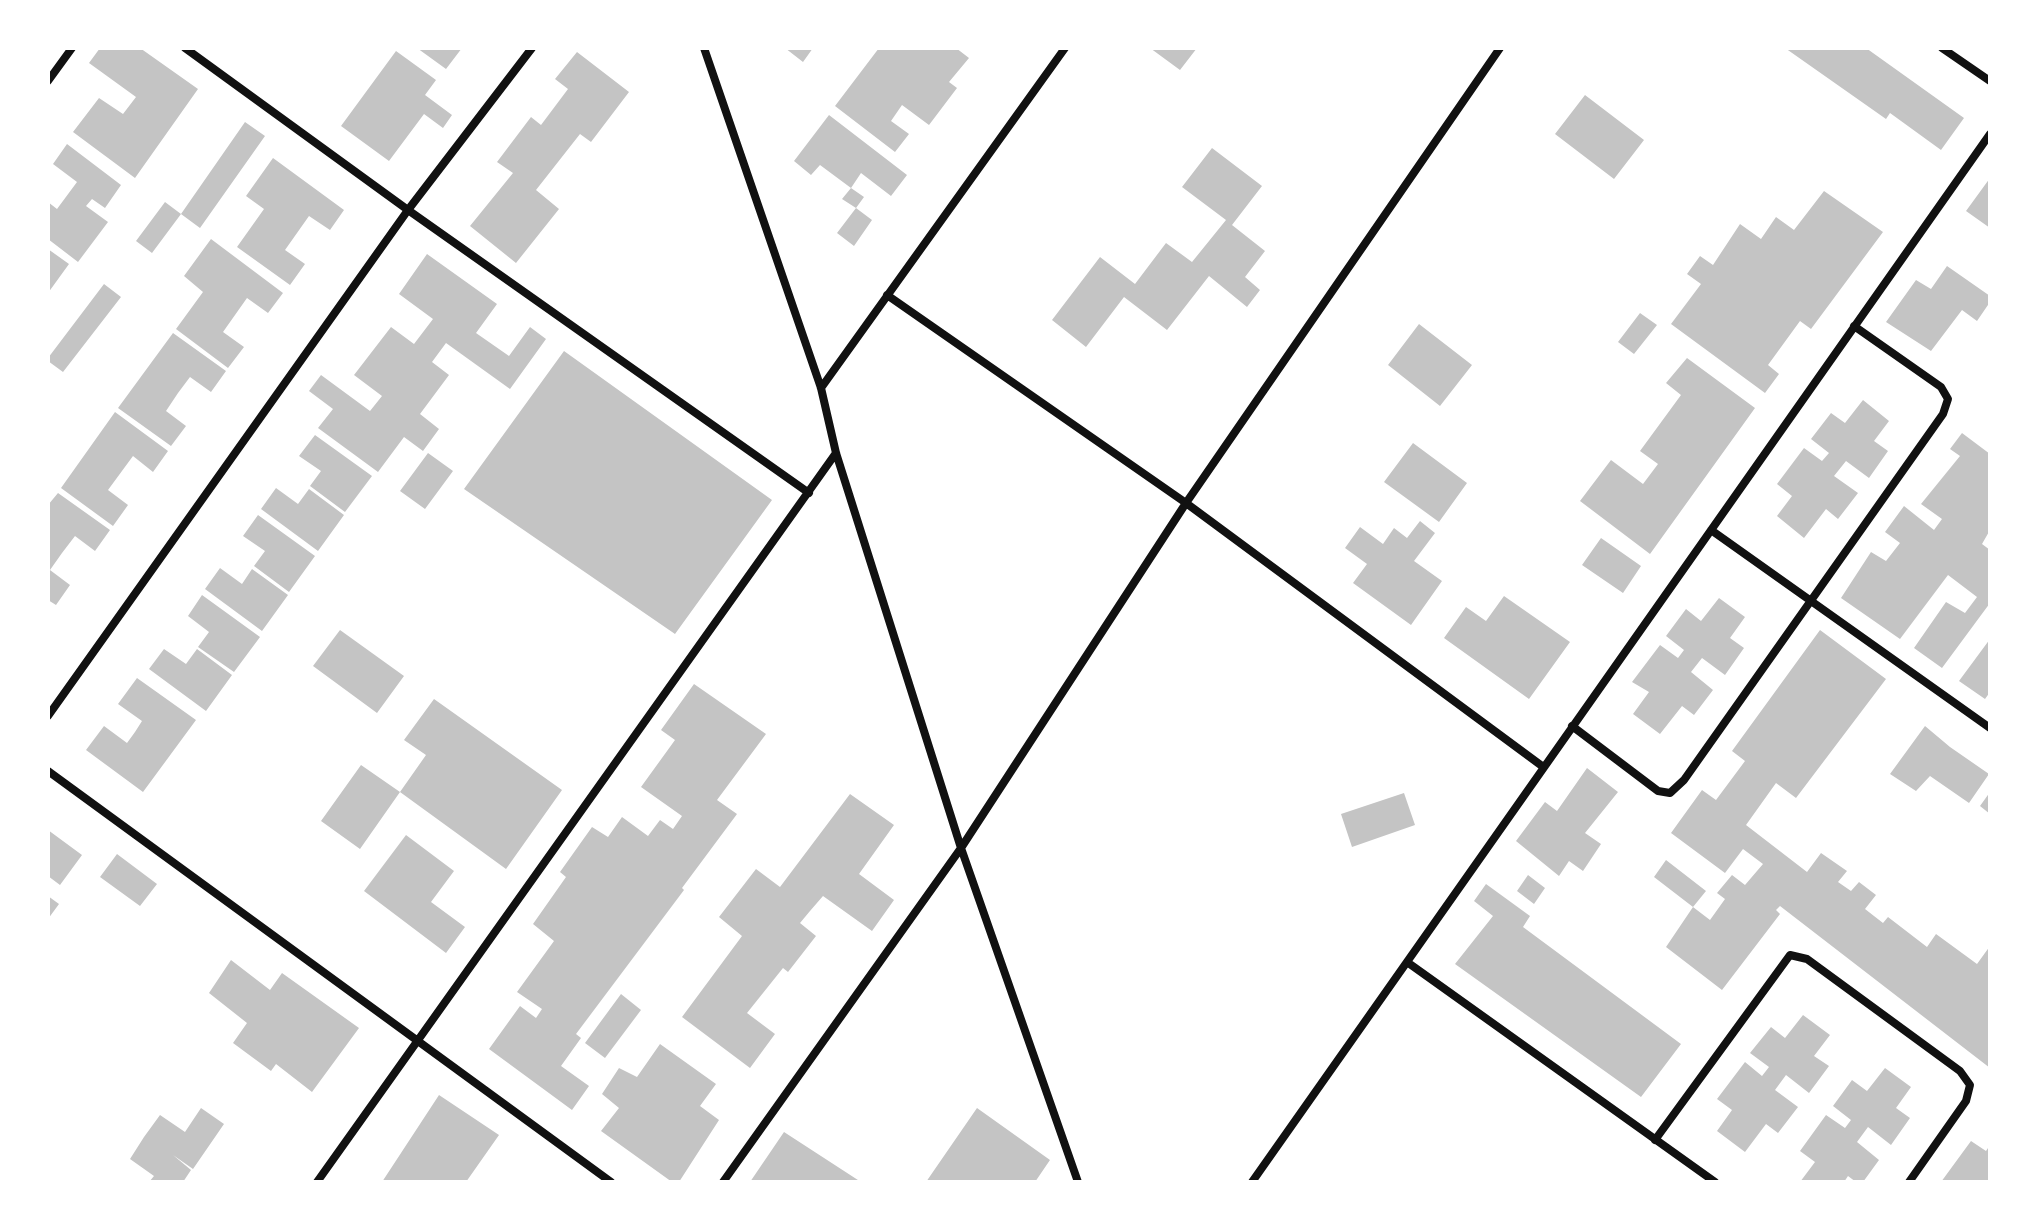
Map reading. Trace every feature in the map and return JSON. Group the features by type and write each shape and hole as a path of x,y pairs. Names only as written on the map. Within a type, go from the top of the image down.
{"street":[{"path":"48,81 72,48"},
{"path":"185,48 408,210 809,493"},
{"path":"48,716 408,210 532,48"},
{"path":"704,48 821,388 836,453 961,848 1078,1182"},
{"path":"821,388 1065,48"},
{"path":"723,1182 961,848 1186,503 1500,48"},
{"path":"1942,48 1990,81"},
{"path":"1252,1182 1542,766 1990,134"},
{"path":"887,295 1186,503 1542,766"},
{"path":"1572,726 1658,791 1670,793 1684,780 1943,414 1948,399 1941,387 1854,326"},
{"path":"317,1182 836,453"},
{"path":"1711,530 1990,728"},
{"path":"48,771 611,1182"},
{"path":"1655,1140 1790,955 1807,959 1960,1071 1970,1085 1966,1101 1909,1182"},
{"path":"1407,962 1715,1182"}],"building":[{"path":"100,48 140,48 198,89 135,178 73,132 99,98 123,114 136,97 89,63"},
{"path":"417,48 462,48 446,69"},
{"path":"785,48 813,48 803,62"},
{"path":"879,48 956,48 969,58 949,82 957,88 929,125 902,105 891,121 909,134 895,152 835,106"},
{"path":"1150,48 1197,48 1180,70"},
{"path":"1785,48 1866,48 1964,118 1941,150 1890,113 1886,119"},
{"path":"396,51 436,80 425,95 452,115 443,128 424,114 389,161 341,126"},
{"path":"577,52 629,92 591,142 580,134 536,190 559,209 516,263 470,226 513,173 497,162 531,117 541,125 568,89 555,79"},
{"path":"1585,95 1644,140 1614,179 1555,134"},
{"path":"829,115 907,175 891,196 861,173 851,188 820,165 811,175 794,161"},
{"path":"245,122 265,136 200,228 181,214"},
{"path":"67,144 121,185 105,208 92,199 86,206 108,222 78,262 48,239 48,202 57,209 77,182 53,164"},
{"path":"1212,148 1262,186 1232,225 1265,251 1245,277 1260,290 1247,307 1209,276 1167,330 1124,297 1086,347 1052,320 1100,257 1135,284 1166,243 1192,262 1226,220 1182,187"},
{"path":"273,158 344,210 330,230 309,216 285,250 305,264 290,285 237,247 264,209 246,196"},
{"path":"1990,178 1990,228 1966,211"},
{"path":"851,188 864,197 856,208 842,199"},
{"path":"1824,191 1883,232 1811,329 1800,321 1768,365 1779,374 1765,393 1671,324 1701,284 1687,274 1700,256 1713,265 1740,224 1761,239 1776,217 1794,230"},
{"path":"165,202 181,214 152,253 136,241"},
{"path":"856,208 872,220 854,246 837,233"},
{"path":"211,239 283,293 268,313 247,298 223,332 244,347 228,368 176,329 203,292 184,276"},
{"path":"48,249 69,264 48,293"},
{"path":"427,254 497,304 476,333 509,356 530,327 546,339 510,389 446,343 432,362 449,375 420,414 439,429 423,451 404,437 378,472 318,428 333,409 309,391 321,375 370,411 382,396 354,375 391,327 414,344 433,319 399,294"},
{"path":"1947,266 1990,296 1990,302 1977,321 1962,310 1931,351 1886,322 1916,280 1931,289"},
{"path":"104,284 121,297 63,372 48,358"},
{"path":"1640,313 1657,325 1634,354 1618,342"},
{"path":"1419,324 1472,365 1440,406 1388,365"},
{"path":"173,333 226,371 211,392 190,377 178,393 166,411 186,426 171,446 118,408"},
{"path":"564,351 772,500 675,634 464,489"},
{"path":"1687,358 1755,408 1650,554 1580,501 1611,460 1643,484 1658,464 1640,451 1681,395 1666,383"},
{"path":"1863,400 1889,421 1874,441 1888,451 1869,478 1846,461 1834,476 1858,493 1838,519 1826,509 1804,538 1777,516 1792,496 1777,484 1804,448 1822,461 1829,453 1811,439 1831,413 1845,423"},
{"path":"115,412 168,451 153,472 133,456 108,490 128,505 113,526 61,488"},
{"path":"1962,433 1990,454 1990,530 1982,544 1990,550 1990,603 1942,668 1914,648 1946,602 1965,613 1977,597 1948,575 1900,639 1841,598 1871,552 1886,561 1900,543 1885,532 1904,506 1934,530 1942,519 1921,504 1960,456 1950,449"},
{"path":"315,435 372,476 345,512 310,486 321,471 299,456"},
{"path":"1413,443 1467,483 1439,522 1384,482"},
{"path":"428,453 453,471 425,509 400,491"},
{"path":"276,488 298,504 309,489 344,515 318,551 261,509"},
{"path":"58,493 110,530 95,551 75,536 62,553 50,570 70,585 56,605 48,600 48,505"},
{"path":"258,515 315,556 289,592 254,566 265,551 243,536"},
{"path":"1420,521 1435,533 1414,561 1442,581 1411,625 1353,583 1367,564 1345,548 1360,527 1383,544 1394,528 1407,538"},
{"path":"1601,538 1641,566 1623,593 1582,565"},
{"path":"220,568 242,584 252,569 288,595 262,631 205,589"},
{"path":"202,595 260,637 234,672 198,647 209,632 188,616"},
{"path":"1504,596 1570,642 1529,699 1444,638 1466,607 1486,621"},
{"path":"1719,598 1745,617 1730,638 1744,648 1725,675 1702,658 1691,672 1713,690 1694,715 1682,706 1660,734 1633,714 1649,692 1632,682 1660,645 1678,658 1684,650 1666,636 1686,609 1701,621"},
{"path":"340,630 404,676 377,713 313,666"},
{"path":"1820,630 1886,679 1796,798 1776,783 1746,825 1807,872 1821,853 1847,871 1838,882 1851,891 1859,882 1876,895 1865,909 1883,923 1888,917 1927,947 1936,934 1977,964 1990,946 1990,1068 1780,906 1776,910 1780,914 1722,990 1666,947 1693,907 1710,920 1725,899 1717,893 1732,875 1745,885 1763,864 1743,849 1725,873 1671,833 1702,790 1716,800 1745,761 1732,751"},
{"path":"1990,639 1990,692 1985,699 1959,681"},
{"path":"164,649 186,664 197,649 232,675 206,711 149,669"},
{"path":"137,678 196,720 143,792 86,750 104,726 127,743 135,732 142,721 118,704"},
{"path":"694,684 766,734 717,800 737,814 576,1034 581,1038 561,1066 589,1086 572,1110 489,1049 520,1006 536,1018 542,1009 517,992 554,941 533,924 566,877 560,872 592,827 608,837 622,817 648,836 660,820 673,829 682,816 641,787 675,740 661,730"},
{"path":"434,699 562,790 506,869 400,792 426,755 404,740"},
{"path":"1925,726 1989,774 1969,803 1930,776 1916,791 1890,774"},
{"path":"361,765 400,792 360,849 321,821"},
{"path":"1587,768 1618,792 1585,833 1601,844 1583,871 1569,861 1559,876 1516,841 1545,802 1557,811"},
{"path":"1990,792 1990,814 1980,806"},
{"path":"1404,793 1415,825 1352,847 1341,814"},
{"path":"850,794 894,825 859,874 894,900 872,931 823,896 810,911 800,923 816,936 788,972 783,968 747,1013 775,1034 750,1068 682,1017 742,936 719,917 756,869 780,887"},
{"path":"48,830 82,855 60,885 48,876"},
{"path":"406,835 454,871 431,902 465,927 446,953 364,891"},
{"path":"117,854 157,884 140,906 100,877"},
{"path":"1666,860 1706,891 1693,907 1654,877"},
{"path":"1528,875 1545,888 1534,904 1517,891"},
{"path":"1486,884 1530,916 1523,927 1681,1044 1641,1097 1455,964 1493,916 1474,901"},
{"path":"48,896 59,904 48,919"},
{"path":"231,960 270,990 282,973 359,1028 312,1092 276,1064 271,1071 233,1043 247,1023 209,993"},
{"path":"621,994 641,1010 605,1058 585,1043"},
{"path":"1803,1015 1830,1035 1814,1056 1829,1066 1809,1093 1786,1075 1775,1090 1798,1107 1778,1133 1766,1124 1745,1152 1717,1131 1732,1110 1717,1099 1745,1062 1762,1076 1769,1067 1750,1053 1771,1027 1785,1038"},
{"path":"660,1044 716,1084 700,1106 719,1120 679,1182 672,1182 601,1131 619,1108 602,1094 619,1068 637,1077"},
{"path":"1885,1068 1911,1087 1896,1108 1910,1118 1891,1145 1868,1127 1857,1142 1879,1160 1863,1182 1856,1182 1848,1176 1844,1182 1800,1182 1815,1162 1800,1151 1826,1115 1845,1128 1851,1120 1833,1106 1852,1080 1867,1091"},
{"path":"439,1095 499,1135 466,1182 382,1182"},
{"path":"201,1108 224,1124 193,1169 173,1155 191,1170 183,1182 149,1182 154,1176 130,1159 144,1137 160,1115 185,1132"},
{"path":"977,1108 1050,1160 1035,1182 926,1182"},
{"path":"784,1132 861,1182 750,1182"},
{"path":"1971,1141 1986,1151 1990,1145 1990,1182 1941,1182"}]}
